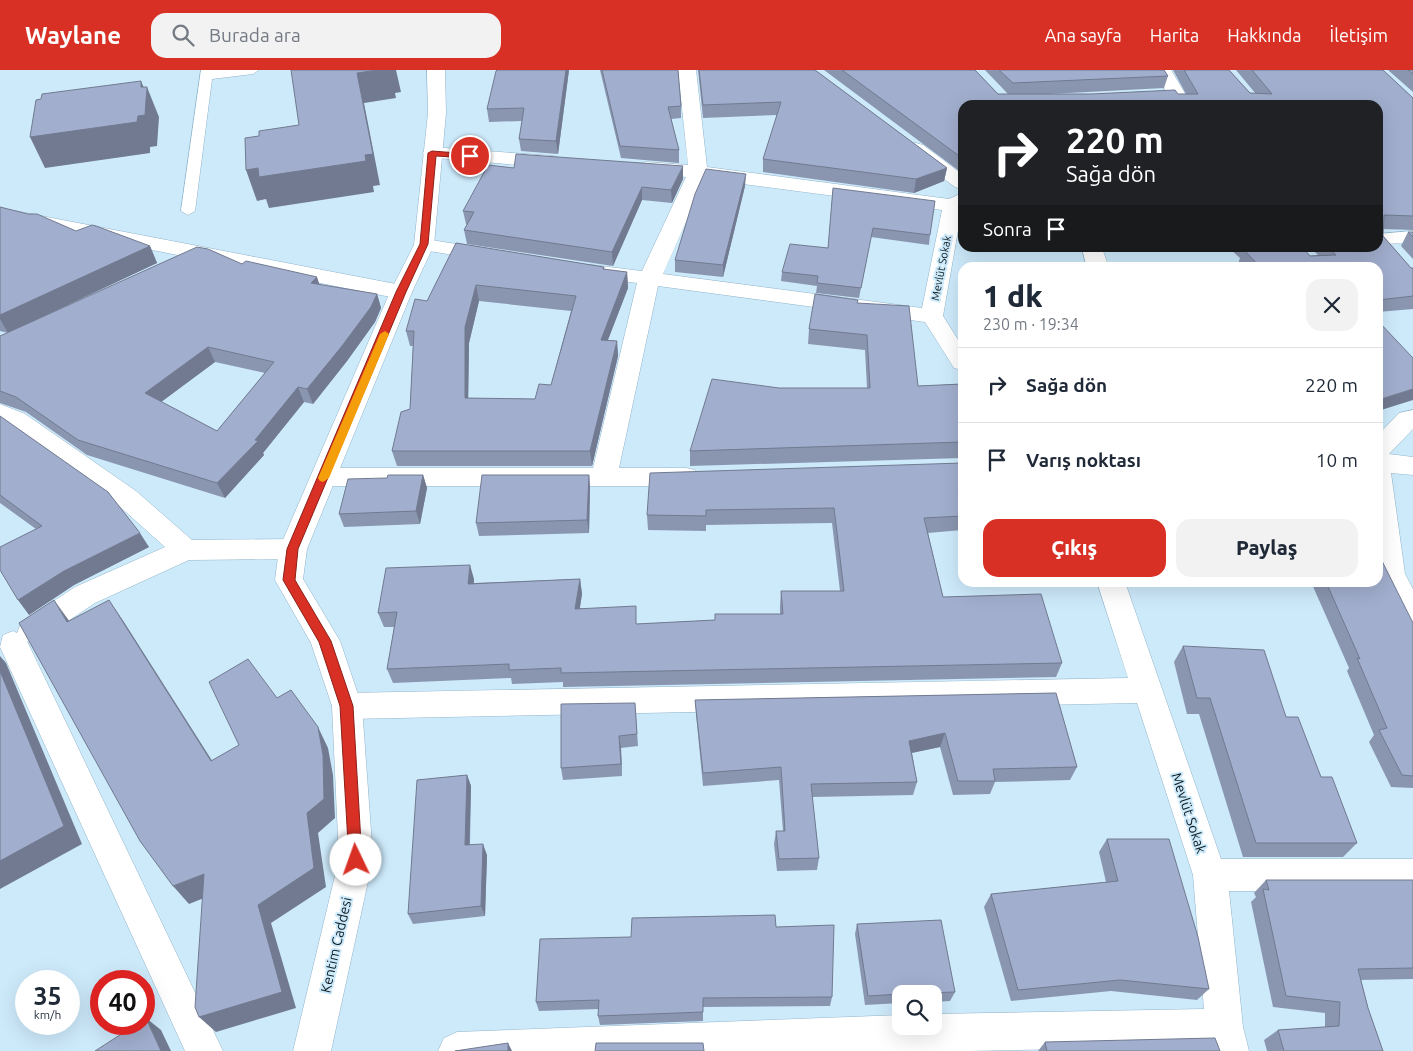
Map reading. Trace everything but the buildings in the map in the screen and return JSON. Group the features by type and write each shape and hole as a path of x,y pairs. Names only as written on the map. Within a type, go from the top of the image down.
{"street":[{"name":"Kentim Caddesi","path":"312,1051 356,860 346,706 325,641 289,580 293,549 401,292 424,244 437,113 436,70"},
{"path":"604,477 648,280 698,172 687,70"},
{"path":"1162,70 1181,100"},
{"path":"1160,96 1181,100"},
{"path":"901,138 958,181"},
{"path":"432,153 570,163"},
{"path":"629,167 698,172 958,202"},
{"name":"Mevlüt Sokak","path":"958,202 932,316 958,357"},
{"path":"0,214 401,292"},
{"path":"1383,238 1413,238"},
{"path":"1383,242 1400,260"},
{"path":"424,244 512,258"},
{"path":"171,267 198,254"},
{"path":"570,268 648,280 932,316"},
{"path":"0,412 16,420 127,498 186,550"},
{"path":"1383,445 1408,419 1413,418"},
{"path":"1383,463 1413,466"},
{"path":"324,477 712,477"},
{"path":"1383,509 1391,574 1413,615"},
{"path":"204,1051 6,647 85,595 186,550 293,549"},
{"name":"Mevlüt Sokak","path":"1113,587 1210,875 1227,1039"},
{"path":"346,706 1148,690"},
{"path":"1210,875 1413,875"},
{"path":"457,1051 934,1033 1227,1039"}],"lane":[{"path":"188,211 206,73 253,70"}],"slow traffic":[{"path":"323,478 385,334"}],"route":[{"path":"356,860 346,706 325,641 289,580 293,549 370,370 401,292 424,244 432,153 470,156"}]}
